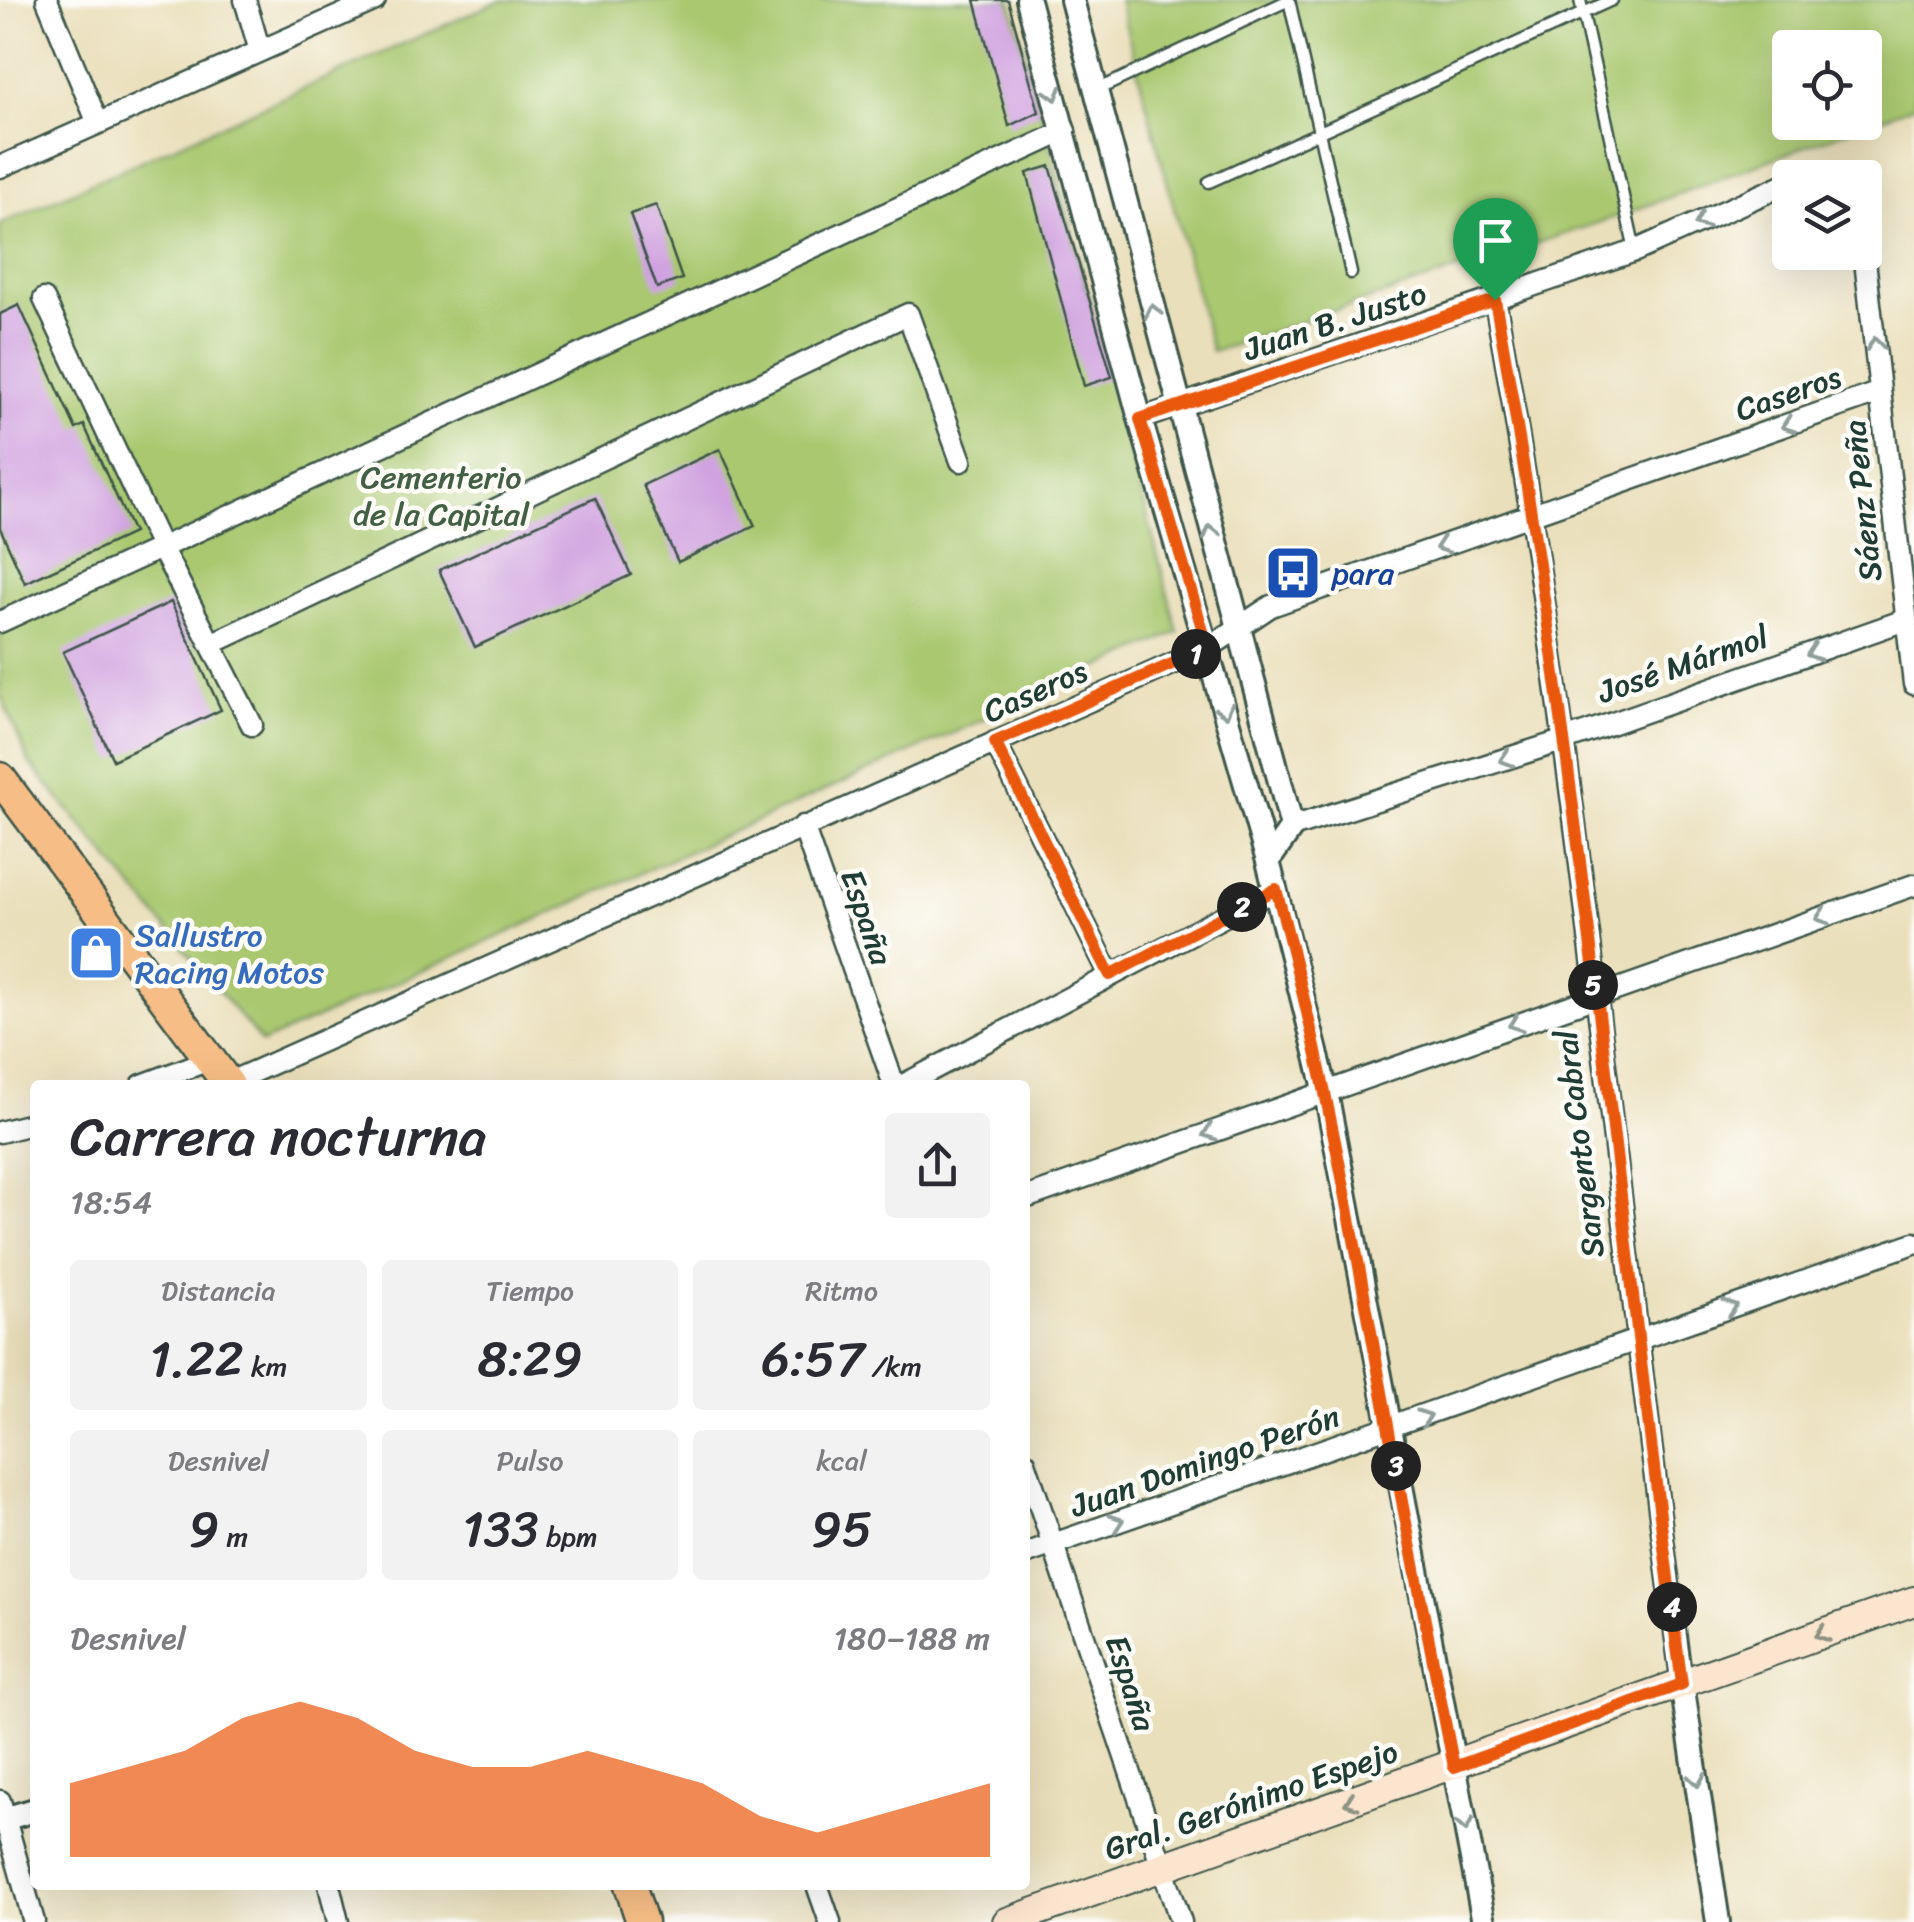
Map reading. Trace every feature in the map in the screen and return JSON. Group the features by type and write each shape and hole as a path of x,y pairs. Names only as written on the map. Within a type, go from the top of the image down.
{"main road":[{"path":"0,778 223,1076"},
{"name":"Gral. Gerónimo Espejo","path":"1006,1922 1914,1602"},
{"path":"632,1890 642,1922"}],"street":[{"path":"47,0 97,121"},
{"path":"245,0 260,51"},
{"path":"0,167 374,0"},
{"path":"1028,0 1140,419 1276,889 1326,1092 1484,1922"},
{"path":"1072,0 1292,827 1268,861"},
{"path":"0,622 1065,131"},
{"name":"Juan B. Justo","path":"1140,419 1635,250 1772,190"},
{"name":"Sáenz Peña","path":"1866,270 1914,684"},
{"path":"44,299 161,548 252,725"},
{"name":"Sargento Cabral","path":"1495,300 1534,514 1635,1340 1718,1922"},
{"path":"211,644 908,314 960,461"},
{"name":"Caseros","path":"187,1080 223,1076 804,826 1208,648 1271,606 1880,392"},
{"name":"José Mármol","path":"1292,827 1562,741 1905,620"},
{"path":"995,742 1110,975"},
{"name":"España","path":"804,826 892,1080"},
{"path":"1030,1196 1914,886"},
{"path":"912,1080 1276,889"},
{"path":"0,1132 30,1124"},
{"name":"Juan Domingo Perón","path":"1030,1552 1914,1244"},
{"name":"España","path":"1030,1476 1181,1922"},
{"path":"30,1810 2,1813 34,1922"},
{"path":"329,1890 338,1922"},
{"path":"819,1890 830,1922"}],"lane":[{"path":"1096,90 1289,0 1351,274"},
{"path":"1580,0 1635,250"},
{"path":"1209,182 1612,0"}],"green space":[{"name":"Cementerio de la Capital","path":"501,0 1011,0 1178,632 262,1043 29,762 0,694 0,224"},
{"path":"1119,0 1914,0 1914,106 1882,118 1882,30 1772,30 1772,140 1823,140 1627,213 1212,352"}],"building":[{"path":"975,0 1008,0 1039,112 1009,126"},
{"path":"1050,166 1112,377 1084,386 1027,173"},
{"path":"656,205 682,279 657,288 630,214"},
{"path":"19,305 76,429 84,425 133,533 25,583 0,528 0,314"},
{"path":"720,449 755,526 678,562 643,485"},
{"path":"595,498 631,575 475,647 439,570"},
{"path":"171,602 221,710 113,760 63,652"}],"place":[{"name":"para","path":"1293,573"},
{"name":"Sallustro Racing Motos","path":"96,953"}],"route":[{"path":"1495,300 1534,514 1635,1340 1682,1684 1454,1767 1388,1430 1362,1266 1326,1092 1276,889 1110,975 995,742 1208,648 1140,419 1495,300"}]}
